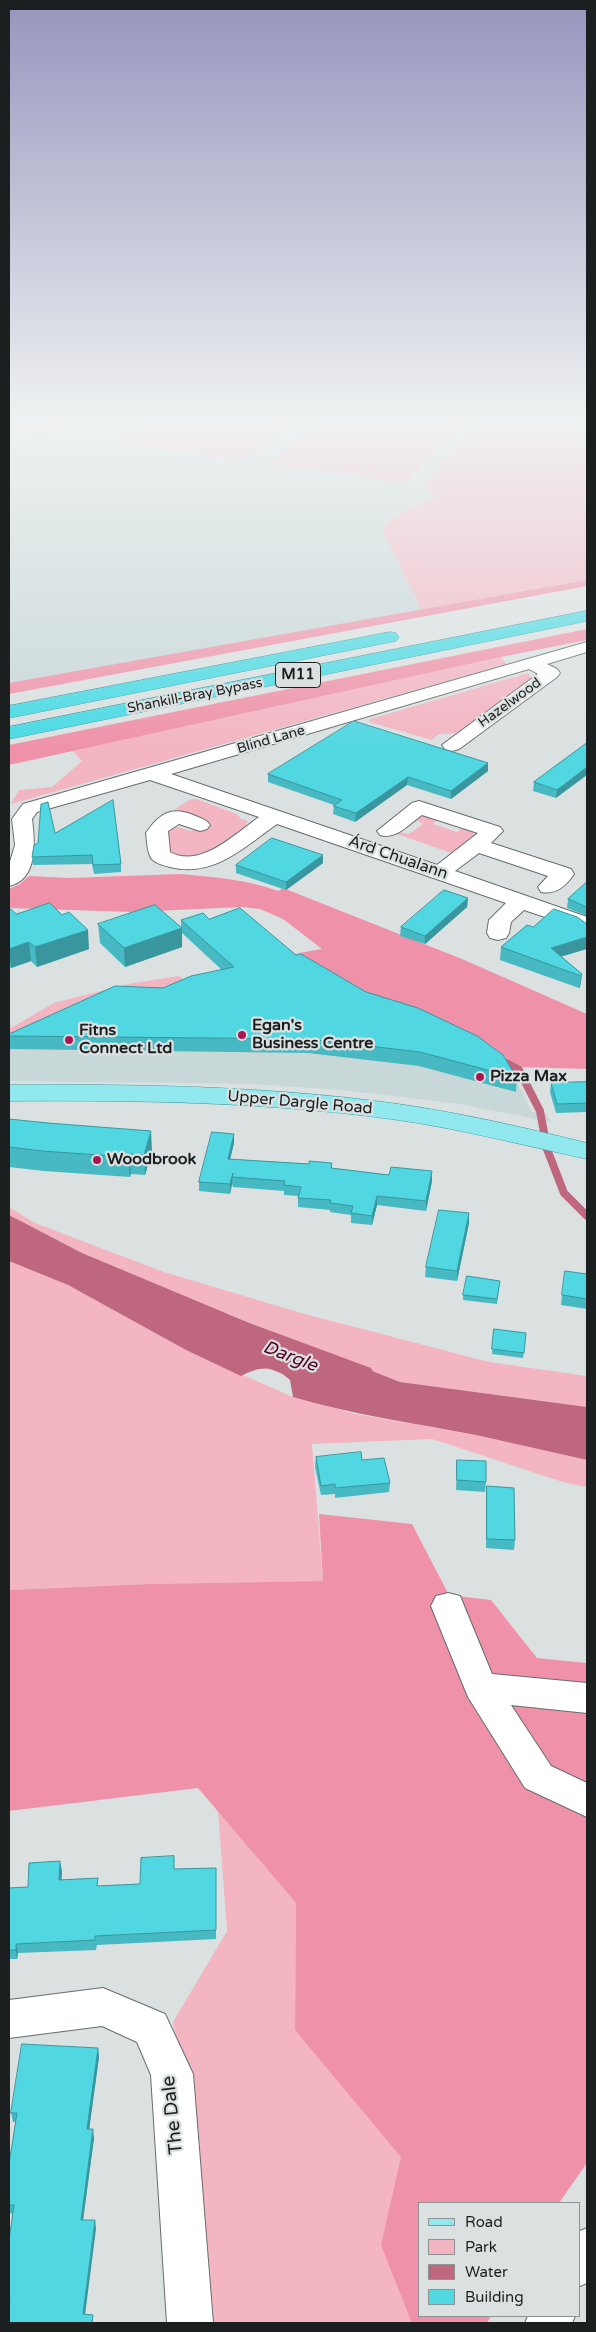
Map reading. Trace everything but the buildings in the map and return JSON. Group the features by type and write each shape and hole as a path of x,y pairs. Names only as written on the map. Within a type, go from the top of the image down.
{"highway":[{"name":"Shankill-Bray Bypass","path":"9,733 587,616"},
{"name":"Shankill-Bray Bypass","path":"9,712 410,633"}],"main road":[{"name":"Upper Dargle Road","path":"9,1093 164,1094 270,1100 391,1111 547,1141 587,1151"}],"street":[{"name":"Blind Lane","path":"9,880 17,874 25,845 22,819 30,808 587,648"},
{"name":"Hazelwood","path":"452,745 551,674 532,664"},
{"name":"Árd Chualann","path":"153,774 587,924"},
{"path":"387,831 419,807 494,831 440,873"},
{"path":"200,825 177,816 160,827 156,833 160,855 178,862 196,863 210,860 276,816"},
{"path":"476,845 563,874 549,886"},
{"path":"498,933 500,920 521,901"},
{"path":"448,1606 480,1687 538,1777 587,1801"},
{"path":"480,1687 587,1698"},
{"name":"The Dale","path":"9,2019 103,2007 151,2028 172,2074 190,2323"},
{"path":"581,2262 587,2250"}],"shaded area":[{"path":"9,531 382,531 422,611 9,683"},
{"path":"587,580 587,586 9,694 9,683"},
{"path":"587,629 587,640 501,657 9,765 9,745"},
{"path":"179,874 242,881 278,891 283,888 462,959 587,1014 587,1069 518,1067 490,1045 472,1035 376,999 299,953 322,949 283,919 260,909 242,907 133,912 9,908 9,889 20,884 29,876 70,878"},
{"path":"117,999 509,1066 532,1112 545,1113 552,1122 459,1104 342,1090 253,1084 9,1081 9,1047"},
{"path":"319,1514 412,1524 449,1595 491,1600 537,1658 587,1663 587,2163 560,2202 418,2202 418,2317 490,2317 487,2323 412,2323 381,2245 401,2157 295,2030 296,1903 198,1788 9,1811 9,1590 149,1584 323,1581"}],"green space":[{"path":"382,531 587,531 587,580 422,611"},
{"path":"501,657 507,664 11,804 19,790 52,787 82,761 73,751"},
{"path":"528,673 531,678 525,686 458,733 439,734 432,740 369,722 370,719"},
{"path":"191,799 196,799 237,814 241,819 248,821 245,828 200,859 167,855 166,829 178,827 191,831 208,821 175,809"},
{"path":"421,815 438,819 433,824 457,832 462,828 472,829 476,836 454,854 394,833 409,834 423,824 414,819"},
{"path":"299,953 311,961 9,1038 9,1029 54,1003 128,984 179,976 184,980 201,974"},
{"path":"9,1207 35,1223 164,1272 301,1313 489,1362 587,1376 587,1407 400,1382 159,1287 82,1253 9,1215"},
{"path":"9,1261 68,1285 186,1350 293,1397 356,1414 476,1435 587,1460 587,1487 566,1483 432,1439 312,1444 323,1581 149,1584 9,1590"},
{"path":"218,1811 296,1903 295,2030 492,2202 418,2202 418,2317 490,2317 487,2323 201,2323 190,2134 173,2022 227,1931"}],"water":[{"path":"9,1215 82,1253 266,1330 266,1338 269,1345 286,1357 308,1359 327,1353 400,1382 587,1407 587,1460 476,1435 361,1414 293,1397 290,1380 272,1370 255,1370 241,1376 186,1350 68,1285 9,1261"}],"waterway":[{"path":"499,1059 519,1070 540,1111 547,1149 564,1193 587,1216"},
{"name":"Dargle","path":"217,1329 352,1381"}],"place":[{"name":"Egan's Business Centre","path":"242,1035"},
{"name":"Fitns Connect Ltd","path":"69,1040"},
{"name":"Pizza Max","path":"480,1077"},
{"name":"Woodbrook","path":"97,1160"}]}
